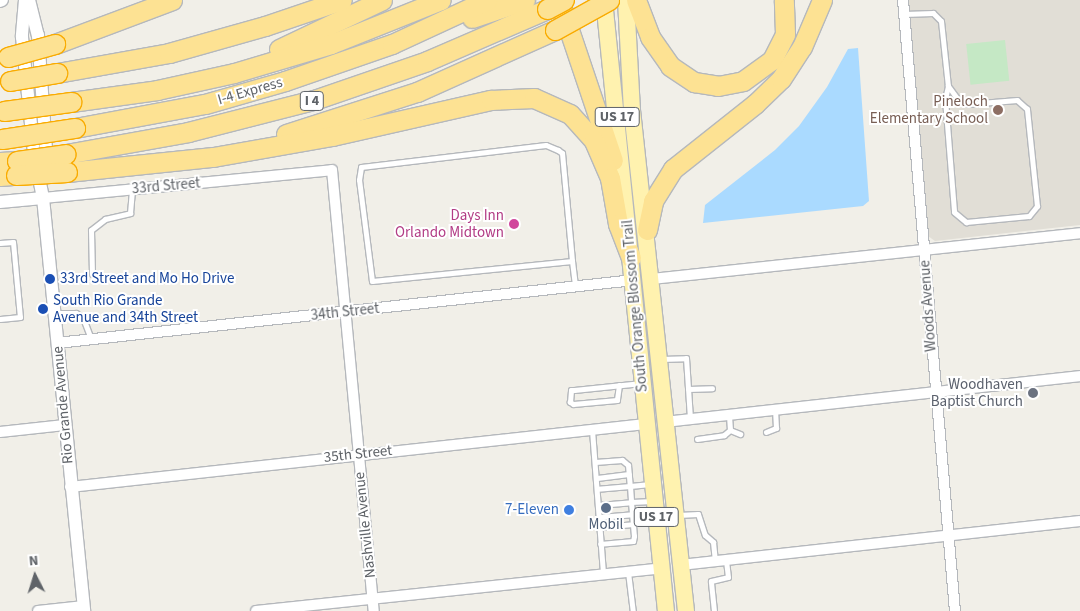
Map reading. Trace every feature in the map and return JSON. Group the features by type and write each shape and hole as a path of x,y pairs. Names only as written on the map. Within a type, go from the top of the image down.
{"highway":[{"path":"4,58 55,44 172,0"},
{"path":"5,82 169,53 265,26 342,0"},
{"path":"120,95 261,56 306,38 382,0"},
{"name":"I-4 Express","path":"2,111 192,83 283,59 360,34 441,0"},
{"name":"I-4 Express","path":"1,139 140,118 235,96 392,44 487,0"},
{"path":"392,44 525,0"},
{"name":"I 4","path":"8,169 67,163 314,100 427,61 564,0"},
{"path":"148,164 255,142 368,110 470,71 555,30 610,0"},
{"path":"636,0 650,37 670,66 694,82 718,86 743,81 772,60 785,34 784,0"},
{"path":"647,230 653,201 673,169 781,79 802,47 822,0"},
{"path":"553,4 610,149 628,234"},
{"path":"67,163 148,164 213,157 332,136 491,100 534,98 570,114 594,141 610,178 618,224 632,258"}],"main road":[{"name":"South Orange Blossom Trail","path":"604,0 632,258 642,383 666,611"},
{"name":"South Orange Blossom Trail","path":"626,0 632,110 647,230 686,611"},
{"path":"634,280 643,312 652,399 666,422"},
{"path":"646,424 659,452 667,516 678,540"}],"street":[{"name":"Rio Grande Avenue","path":"27,0 38,35 48,152 43,198 70,487 84,609"},
{"name":"Woods Avenue","path":"902,0 935,391 956,611"},
{"name":"33rd Street","path":"0,202 332,170"},
{"name":"Nashville Avenue","path":"332,170 374,611"},
{"path":"652,279 924,248 1080,233"},
{"name":"34th Street","path":"57,343 634,280"},
{"path":"666,422 775,412 935,391 1080,376"},
{"name":"35th Street","path":"70,487 646,424"},
{"path":"0,432 65,425"},
{"path":"681,566 1080,521"},
{"path":"256,611 662,568"},
{"path":"38,611 84,609"}],"lane":[{"path":"904,14 933,13 941,21 948,86 945,99 954,212 966,222 1029,216 1037,206 1027,109 1016,100 968,104 959,101 948,86"},
{"path":"572,261 372,281 360,170 361,168 420,159 546,145 558,150 562,154 575,287"},
{"path":"92,274 91,230 105,219 130,212 132,189"},
{"path":"0,243 13,242 20,317 0,319"},
{"path":"54,313 76,313 83,318 91,339"},
{"path":"660,360 686,358 690,420"},
{"path":"619,385 617,400 573,404 570,402 571,390 619,385 642,383"},
{"path":"688,389 712,388"},
{"path":"766,432 776,428 775,412"},
{"path":"729,416 730,430"},
{"path":"592,430 600,516 602,574"},
{"path":"730,430 740,434"},
{"path":"697,439 724,434 730,430"},
{"path":"596,462 628,461 633,524 633,541 600,544"},
{"path":"597,478 629,474"},
{"path":"598,489 653,483"},
{"path":"599,505 655,501"},
{"path":"600,516 632,514"},
{"path":"676,515 698,514 705,535 713,542 715,562"},
{"path":"600,527 633,524"},
{"path":"714,611 711,581 728,576 726,560"},
{"path":"628,571 633,611"}],"shaded area":[{"name":"Pineloch Elementary School","path":"908,0 1080,0 1080,225 935,241 928,236"}],"green space":[{"path":"1005,40 1009,81 970,85 966,44"}],"water":[{"path":"858,48 869,201 863,206 703,223 705,205 775,150 799,126 827,87 848,49"}],"place":[{"name":"Pineloch Elementary School","path":"998,110"},
{"name":"Days Inn Orlando Midtown","path":"514,224"},
{"name":"33rd Street and Mo Ho Drive","path":"50,279"},
{"name":"South Rio Grande Avenue and 34th Street","path":"43,309"},
{"name":"Woodhaven Baptist Church","path":"1033,393"},
{"name":"Mobil","path":"606,508"},
{"name":"7-Eleven","path":"569,510"}]}
